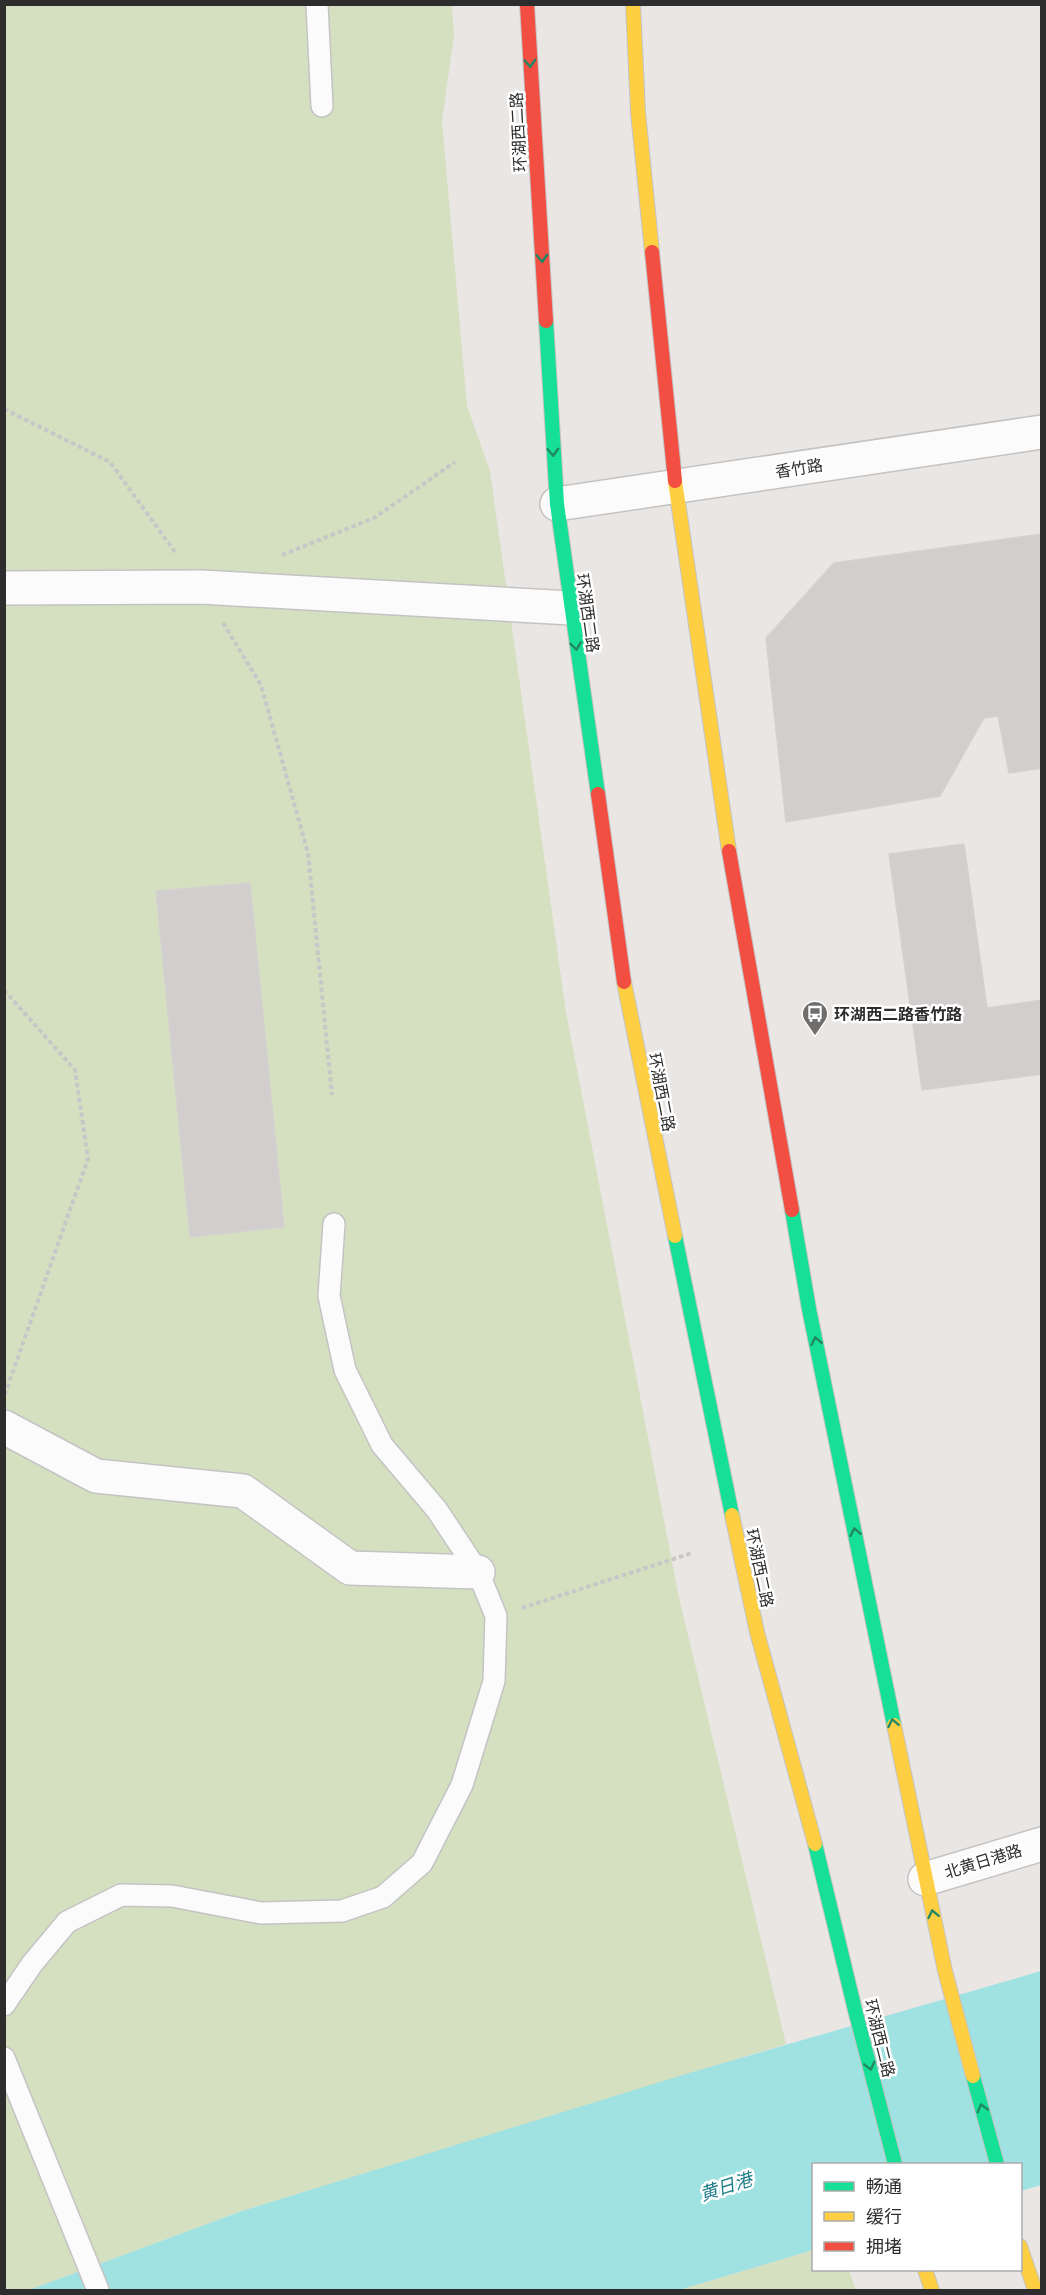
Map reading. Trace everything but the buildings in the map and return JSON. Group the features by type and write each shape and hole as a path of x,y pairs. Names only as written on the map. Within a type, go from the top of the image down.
{"main road":[{"name":"环湖西二路","path":"527,4 556,504 625,989 699,1361 757,1632 825,1882 895,2163"},
{"path":"633,4 638,112 676,487 726,834 807,1298 925,1879 945,1971 997,2163"},
{"path":"1022,2251 1039,2290"},
{"path":"925,2271 932,2290"}],"street":[{"name":"香竹路","path":"556,504 1041,432"},
{"path":"4,588 201,587 571,608"},
{"path":"4,1427 96,1476 243,1491 350,1568 478,1572"},
{"name":"北黄日港路","path":"925,1879 1041,1844"}],"lane":[{"path":"317,4 322,106"},
{"path":"4,2005 32,1964 67,1922 121,1895 172,1896 261,1913 342,1911 383,1897 423,1863 462,1785 494,1681 496,1616 478,1572 437,1510 382,1445 345,1370 329,1296 334,1224"},
{"path":"4,2058 98,2290"}],"path":[{"path":"4,409 110,462 201,587 261,684 308,853 332,1095"},
{"path":"277,557 374,518 455,462"},
{"path":"4,990 75,1070 88,1160 4,1395"},
{"path":"496,1616 692,1554"}],"green space":[{"path":"5,5 452,5 454,36 442,121 467,406 490,471 566,1012 678,1593 786,2044 242,2211 29,2290 5,2290"},
{"path":"812,2250 812,2271 849,2271 856,2290 679,2290"}],"water":[{"name":"黄日港","path":"1041,1971 1041,2185 1022,2191 1022,2163 812,2163 812,2250 679,2290 29,2290 242,2211 689,2073"}],"traffic: fast":[{"path":"546,321 557,504 598,794"},
{"path":"792,1210 809,1309 894,1725"},
{"path":"675,1236 732,1515"},
{"path":"815,1844 895,2163"},
{"path":"973,2076 997,2163"}],"traffic: slow":[{"path":"633,4 638,112 652,252"},
{"path":"675,481 729,851"},
{"path":"624,982 675,1236"},
{"path":"732,1515 757,1632 815,1844"},
{"path":"894,1725 945,1971 973,2076"},
{"path":"1022,2252 1035,2290"},
{"path":"925,2271 932,2290"}],"traffic: jam":[{"path":"527,4 546,321"},
{"path":"652,252 675,481"},
{"path":"598,794 624,982"},
{"path":"729,851 792,1210"}],"place":[{"name":"环湖西二路香竹路","path":"815,1037"}]}
